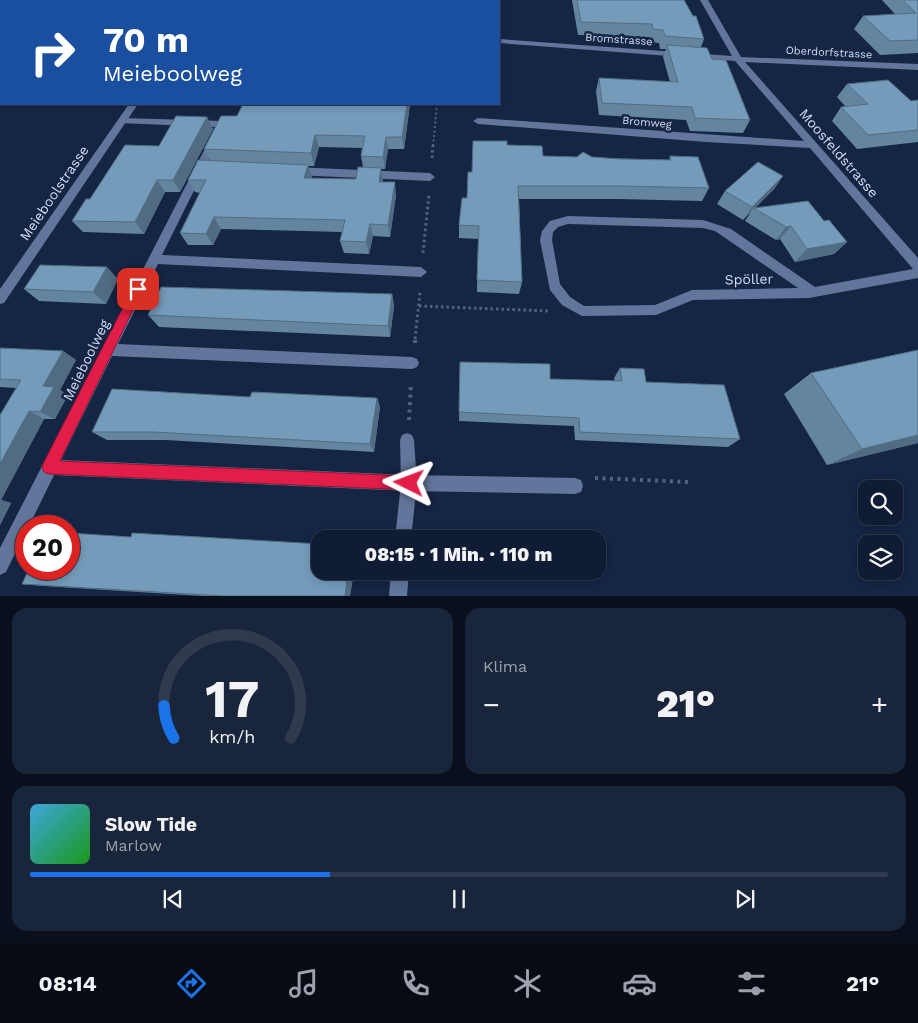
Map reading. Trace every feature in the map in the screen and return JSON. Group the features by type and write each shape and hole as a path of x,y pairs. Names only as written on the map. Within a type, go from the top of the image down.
{"street":[{"name":"Moosfeldstrasse","path":"704,0 738,59 918,266"},
{"name":"Bromstrasse","path":"500,40 738,59"},
{"name":"Oberdorfstrasse","path":"738,59 918,67"},
{"name":"Meieboolstrasse","path":"0,300 132,105"},
{"name":"Meieboolweg","path":"0,566 153,259 205,167 222,124 122,121"},
{"name":"Bromweg","path":"478,121 706,139 813,145"},
{"path":"277,170 430,177"},
{"name":"Spöller","path":"814,292 727,232 703,224 561,220 548,230 546,240 554,286 566,301 582,311 656,310 692,295 814,292 918,274"},
{"path":"153,259 421,272"},
{"path":"108,350 412,364"},
{"path":"405,530 409,483 408,440"},
{"path":"49,467 409,483 574,486"},
{"path":"398,596 399,580"}],"path":[{"path":"419,306 558,311"},
{"path":"574,486 590,478 689,482"}],"building":[{"path":"577,0 684,0 693,16 696,16 704,39 665,36 663,30 653,29 652,24 581,22"},
{"path":"903,0 918,0 918,40 890,41 863,16 916,13"},
{"path":"667,45 707,48 712,59 726,60 750,120 695,118 692,107 602,103 599,78 678,82"},
{"path":"888,80 911,101 918,100 918,130 868,135 841,107 868,104 847,84"},
{"path":"242,105 407,105 402,137 386,137 383,157 361,156 365,136 315,135 311,153 204,149 221,116 237,116"},
{"path":"176,116 207,117 173,180 157,180 135,222 72,221 86,199 90,199 125,145 159,146"},
{"path":"473,141 507,141 507,145 542,146 543,156 577,157 583,152 592,157 620,159 671,160 670,156 698,157 709,188 518,186 522,282 477,280 479,226 459,225 462,198 467,198 468,172 472,172"},
{"path":"198,160 308,165 304,178 356,179 358,167 381,168 379,182 395,182 388,225 370,224 366,242 340,241 345,220 214,217 206,234 180,233 206,180 188,180"},
{"path":"758,162 783,176 752,207 725,191"},
{"path":"808,201 824,221 829,220 847,242 807,249 791,226 786,227 754,208"},
{"path":"40,265 107,267 93,292 24,289"},
{"path":"161,287 392,294 388,326 148,315"},
{"path":"0,348 63,351 43,386 54,387 40,412 29,411 0,464 0,415 21,380 0,379"},
{"path":"918,350 918,435 862,449 811,373"},
{"path":"460,362 550,364 550,379 622,381 620,368 644,369 646,382 724,385 740,439 580,432 579,418 459,412"},
{"path":"112,389 250,397 252,392 377,398 370,444 154,432 92,432"},
{"path":"132,533 311,543 311,580 347,580 345,596 224,596 22,584 24,580 80,580 80,534 131,537"}],"route":[{"path":"138,289 49,467 409,483"}]}
